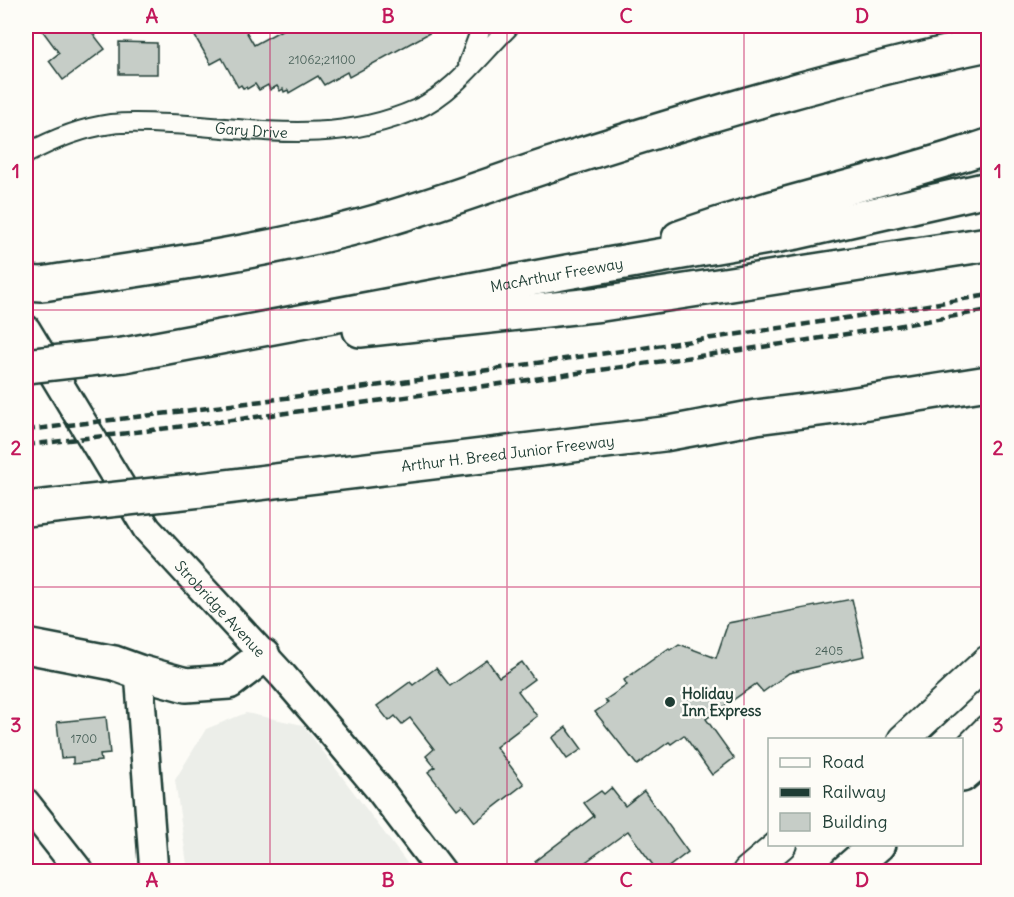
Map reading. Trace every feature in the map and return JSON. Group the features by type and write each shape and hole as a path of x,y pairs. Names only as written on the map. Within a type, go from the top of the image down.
{"highway":[{"path":"26,283 41,284 199,260 356,227 439,203 558,162 744,105 867,71 988,44"},
{"path":"604,266 742,216 880,180 988,146"},
{"name":"MacArthur Freeway","path":"124,355 787,234 988,189"},
{"path":"26,366 505,316 988,244"},
{"name":"Arthur H. Breed Junior Freeway","path":"26,509 664,434 756,417 988,383"},
{"path":"26,646 114,663 186,685 229,682 263,656"},
{"path":"963,774 988,753"},
{"path":"844,872 876,846"}],"main road":[{"name":"Strobridge Avenue","path":"26,328 147,529 283,676 353,757 442,872"},
{"path":"905,738 988,661"},
{"path":"139,672 154,872"},
{"path":"963,755 988,730"},
{"path":"26,803 80,872"},
{"path":"748,872 779,846"},
{"path":"844,872 868,846"}],"street":[{"name":"Gary Drive","path":"466,72 482,26"},
{"name":"Gary Drive","path":"26,153 72,134 111,124 155,123 296,133 327,132 389,119 418,109 446,91 508,26"}],"shaded area":[{"path":"246,713 303,725 413,871 188,871 175,780 206,729"}],"building":[{"path":"39,26 87,26 105,49 63,80 49,61 59,53"},
{"path":"189,26 243,26 254,45 289,26 442,26 349,77 347,72 324,85 318,76 289,93 288,90 280,91 277,86 270,90 268,85 259,90 255,84 247,89 241,85 238,87 222,58 211,64"},
{"path":"119,42 157,43 157,74 119,74"},
{"path":"852,599 865,656 789,673 763,692 756,684 706,719 734,758 712,775 684,735 671,744 669,742 637,765 595,712 608,703 605,700 627,685 624,680 669,648 670,650 679,644 716,658 728,623"},
{"path":"487,660 499,677 522,662 534,679 518,691 537,716 496,747 524,784 475,822 462,805 457,809 428,772 435,767 426,756 434,749 410,718 402,724 395,716 389,721 377,706 410,682 413,685 436,668 450,686"},
{"path":"106,717 110,754 100,755 101,761 73,764 73,757 61,758 57,722"},
{"path":"566,727 582,749 567,759 552,738"},
{"path":"611,788 625,806 644,791 688,852 662,872 658,872 628,831 572,872 543,872 535,861 594,816 584,803 601,791 604,794"}],"railway":[{"path":"26,430 440,377 783,328 988,295"},
{"path":"26,445 302,411 681,359 988,310"}],"place":[{"name":"Holiday Inn Express","path":"670,702"}]}
